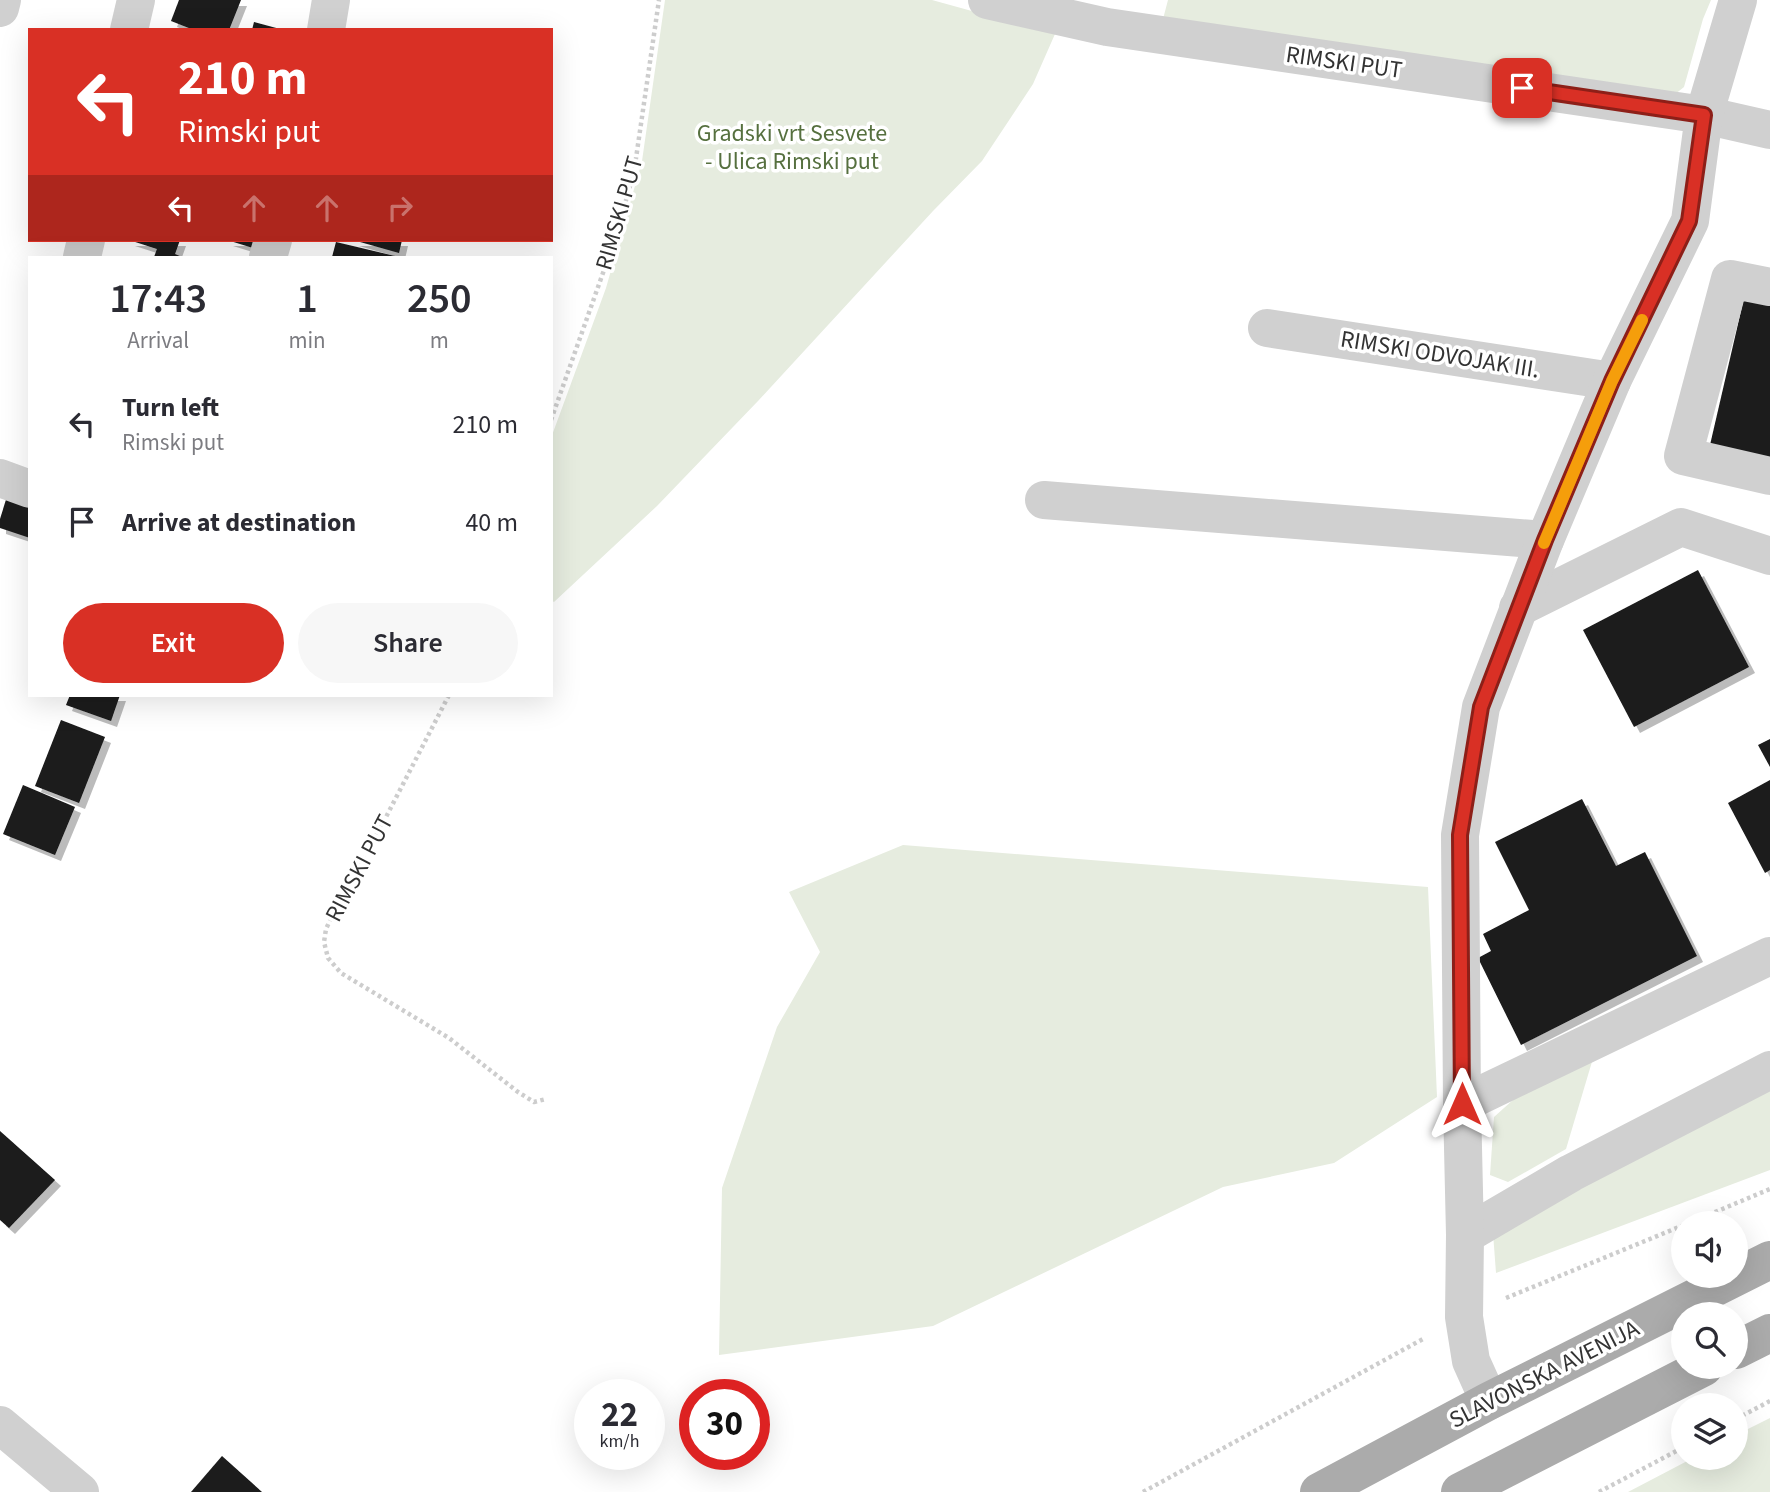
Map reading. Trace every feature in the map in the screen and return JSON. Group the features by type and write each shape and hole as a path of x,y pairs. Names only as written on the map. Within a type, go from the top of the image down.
{"main road":[{"name":"SLAVONSKA AVENIJA","path":"1319,1492 1489,1401 1770,1260"},
{"path":"1748,1344 1770,1333"},
{"path":"1460,1492 1681,1379"}],"street":[{"path":"0,8 2,0"},
{"path":"129,28 136,0"},
{"path":"326,28 331,0"},
{"name":"RIMSKI PUT","path":"987,0 1107,27 1704,115 1770,130"},
{"path":"1489,1401 1471,1360 1464,1317 1460,835 1481,707 1545,540 1612,381 1689,221 1704,115 1738,0"},
{"path":"1770,287 1730,279 1683,456 1770,476"},
{"name":"RIMSKI ODVOJAK III.","path":"1267,327 1612,381"},
{"path":"0,478 28,488"},
{"path":"1044,500 1545,540"},
{"path":"1518,608 1681,527 1770,556"},
{"path":"1462,1104 1770,956"},
{"path":"1465,1235 1571,1173 1770,1070"},
{"path":"0,1425 80,1492"}],"path":[{"name":"RIMSKI PUT","path":"553,414 615,239 634,172 659,0"},
{"name":"RIMSKI PUT","path":"448,697 338,903 326,929 324,942 328,958 341,973 449,1038 534,1102 546,1099"},
{"path":"1718,1211 1770,1189"},
{"path":"1506,1297 1671,1230"},
{"path":"1143,1492 1423,1339"},
{"path":"1748,1413 1770,1401"},
{"path":"1599,1492 1671,1454"}],"green space":[{"name":"Gradski vrt Sesvete - Ulica Rimski put","path":"665,0 932,0 1055,34 1033,84 982,161 657,506 554,602 553,433 606,288 642,161"},
{"path":"1168,0 1711,0 1684,87 1674,95 1163,19"},
{"path":"903,845 1428,887 1437,1097 1334,1163 1223,1187 933,1326 719,1355 722,1188 777,1027 820,952 789,892"},
{"path":"1594,1055 1566,1149 1508,1182 1490,1175 1494,1117 1533,1082"},
{"path":"1770,1089 1770,1170 1496,1273 1493,1233"},
{"path":"1770,1418 1770,1492 1628,1492 1671,1470 1748,1470 1748,1429"}],"building":[{"path":"179,0 241,0 230,28 189,28 171,21"},
{"path":"254,22 276,28 252,28"},
{"path":"135,242 179,242 175,254 180,256 154,256 157,249"},
{"path":"234,242 255,242 253,248"},
{"path":"336,242 395,256 332,256"},
{"path":"360,242 402,242 399,253"},
{"path":"1744,298 1770,304 1770,459 1710,445"},
{"path":"9,490 28,495 28,537 0,528"},
{"path":"1698,570 1749,667 1634,727 1583,630"},
{"path":"69,697 119,697 111,721 66,705"},
{"path":"61,720 105,737 79,803 35,786"},
{"path":"1770,739 1770,767 1758,745"},
{"path":"1770,780 1770,870 1765,873 1728,803"},
{"path":"23,785 75,807 55,855 3,834"},
{"path":"1582,799 1616,866 1645,852 1697,956 1521,1045 1478,958 1491,951 1483,934 1529,910 1495,842"},
{"path":"0,1131 55,1180 9,1228 0,1220"},
{"path":"222,1456 262,1492 191,1492"}],"slow traffic":[{"path":"1544,543 1612,381 1642,320"}],"route":[{"path":"1462,1104 1460,835 1481,707 1545,540 1612,381 1689,221 1704,115 1522,88"}]}
